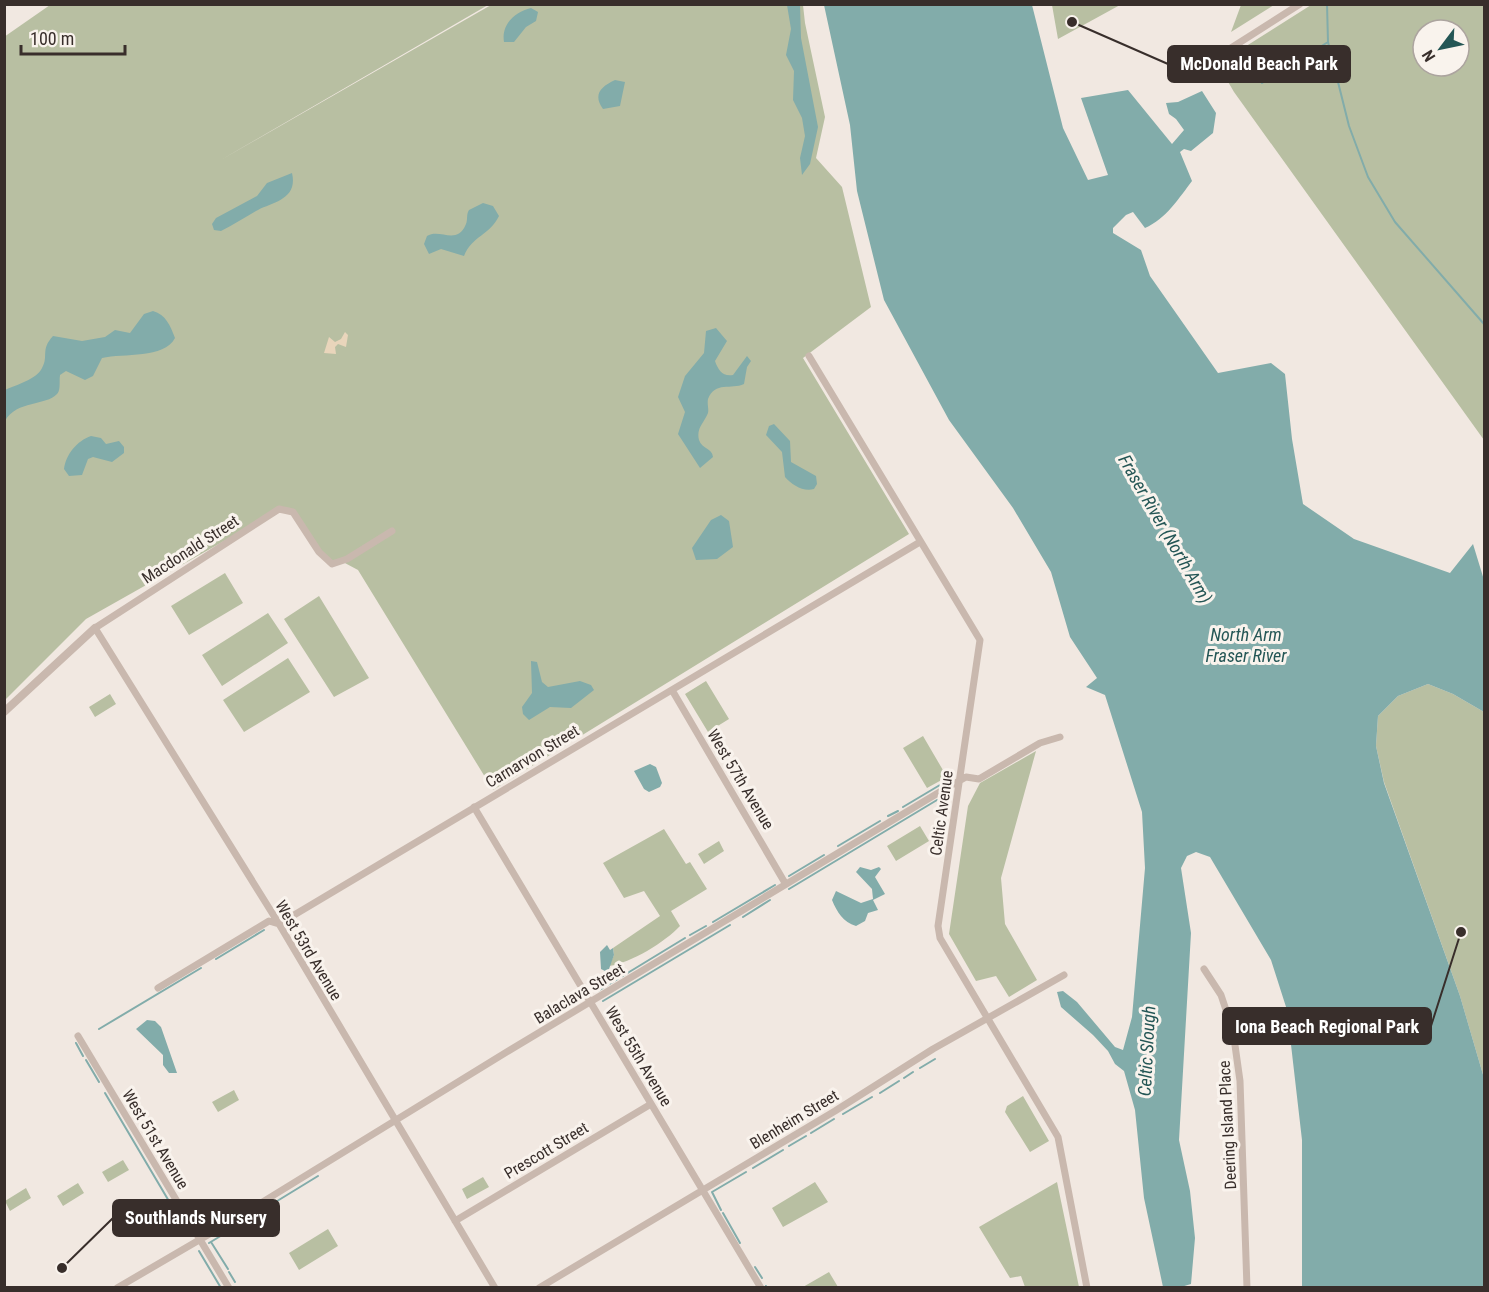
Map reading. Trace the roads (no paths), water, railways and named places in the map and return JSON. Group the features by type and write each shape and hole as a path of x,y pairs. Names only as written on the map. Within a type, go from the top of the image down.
{"street":[{"path":"1190,70 1208,66 1231,48 1300,4"},
{"name":"Celtic Avenue","path":"809,356 980,640 938,926 940,938 1058,1137 1087,1287"},
{"name":"Macdonald Street","path":"4,712 95,628 279,509 293,512 319,552 333,564 347,559 392,531"},
{"name":"Carnarvon Street","path":"158,988 269,921 279,924 920,542"},
{"name":"West 53rd Avenue","path":"95,628 279,924 495,1287"},
{"name":"West 57th Avenue","path":"672,690 785,883"},
{"name":"Balaclava Street","path":"117,1287 395,1122 785,883 959,781 966,777 979,778 1040,743 1060,737"},
{"name":"West 55th Avenue","path":"474,807 761,1287"},
{"name":"Deering Island Place","path":"1204,969 1221,995 1233,1031 1240,1081 1247,1287"},
{"name":"Blenheim Street","path":"539,1287 987,1017 1064,975"},
{"name":"West 51st Avenue","path":"78,1036 229,1287"},
{"name":"Prescott Street","path":"455,1221 651,1104"}],"water":[{"path":"787,5 800,5 801,38 818,127 810,164 802,175 800,158 805,136 802,118 793,100 794,71 786,55 791,29"},
{"name":"North Arm Fraser River","path":"824,5 1032,5 1063,128 1088,180 1108,175 1081,98 1128,90 1172,144 1184,130 1169,114 1166,103 1178,102 1202,91 1216,113 1213,133 1191,151 1184,149 1180,152 1192,181 1171,207 1153,224 1145,228 1133,212 1126,215 1113,228 1113,233 1141,250 1150,276 1218,373 1271,363 1285,374 1292,439 1303,504 1354,539 1450,573 1473,544 1484,580 1484,712 1453,694 1428,684 1398,696 1378,716 1376,746 1384,783 1460,996 1484,1078 1484,1287 1302,1287 1302,1140 1287,1010 1271,960 1210,857 1196,852 1187,856 1181,868 1191,933 1179,1140 1190,1191 1195,1238 1191,1284 1181,1287 1163,1287 1144,1198 1135,1110 1124,1071 1115,1064 1108,1051 1093,1035 1061,1007 1057,992 1063,991 1077,1002 1115,1047 1123,1050 1132,1017 1145,868 1142,812 1105,695 1086,687 1097,678 1070,637 1051,572 1013,508 949,420 884,300 857,191 850,125"},
{"path":"531,8 538,12 536,21 526,27 514,42 504,42 505,30 510,20 520,12"},
{"path":"615,80 625,82 620,106 603,109 598,96 605,86"},
{"path":"292,173 291,189 283,198 221,231 214,230 212,224 216,218 257,196 267,183"},
{"path":"483,203 493,206 499,216 491,227 467,249 464,256 441,249 429,254 424,244 427,236 458,234 466,224 469,210"},
{"path":"153,311 167,321 171,329 175,338 170,345 143,354 102,358 93,376 85,380 66,371 60,375 57,394 52,398 24,406 10,414 5,421 5,390 26,381 39,372 44,364 47,345 53,336 82,341 105,337 115,330 130,333 144,314"},
{"path":"716,328 727,341 715,361 721,372 733,375 747,356 751,361 747,367 744,384 719,388 711,393 708,399 708,413 699,429 698,436 700,443 711,452 713,457 700,468 678,434 685,412 678,397 685,376 704,353 706,331"},
{"path":"774,424 790,441 791,462 816,476 817,484 814,489 806,490 798,487 785,477 782,452 766,435 769,426"},
{"path":"91,436 101,438 106,444 119,441 124,447 124,453 112,462 93,457 88,459 82,475 69,476 64,469 70,453 81,441"},
{"path":"721,515 729,521 733,547 717,559 696,560 692,548 711,520"},
{"path":"531,661 537,662 542,682 548,687 580,681 591,685 594,690 571,708 550,707 529,720 523,714 522,707 532,693"},
{"path":"650,764 656,767 662,783 660,787 649,792 644,789 634,771"},
{"path":"860,867 871,870 879,867 881,869 875,877 885,894 873,900 878,910 868,913 865,921 856,926 841,916 832,900 836,891 861,903 873,899 872,889 856,872"},
{"path":"607,945 610,950 613,948 614,955 609,969 605,971 601,969 600,952"},
{"path":"147,1020 155,1021 161,1027 177,1073 169,1073 163,1065 163,1055 136,1029"}],"waterway":[{"path":"1327,4 1328,42 1349,126 1368,177 1395,222 1484,324"},
{"path":"1262,83 1328,42"},
{"path":"903,807 950,779"},
{"path":"789,889 937,800"},
{"path":"888,816 898,811"},
{"path":"838,846 880,821"},
{"path":"789,876 824,855"},
{"path":"713,922 775,885"},
{"path":"743,917 770,900"},
{"path":"603,1001 730,925"},
{"path":"690,935 706,926"},
{"path":"216,959 264,930"},
{"path":"598,991 685,938"},
{"path":"99,1029 201,968"},
{"path":"76,1043 83,1056"},
{"path":"920,1068 935,1059"},
{"path":"86,1060 99,1082"},
{"path":"904,1078 913,1072"},
{"path":"880,1093 899,1081"},
{"path":"105,1093 189,1235"},
{"path":"843,1114 872,1097"},
{"path":"811,1133 834,1119"},
{"path":"789,1146 806,1136"},
{"path":"753,1168 783,1150"},
{"path":"721,1210 712,1192 746,1172"},
{"path":"269,1206 318,1176"},
{"path":"723,1213 740,1243"},
{"path":"209,1243 252,1217"},
{"path":"211,1242 228,1269"},
{"path":"199,1251 221,1288"},
{"path":"755,1267 762,1278"},
{"path":"229,1272 235,1282"}],"place":[{"name":"McDonald Beach Park","path":"1072,22"},
{"name":"Iona Beach Regional Park","path":"1461,932"},
{"name":"Southlands Nursery","path":"62,1268"}],"water label":[{"name":"Fraser River (North Arm)","path":"1165,529"},
{"name":"Celtic Slough","path":"1147,1051"}]}
